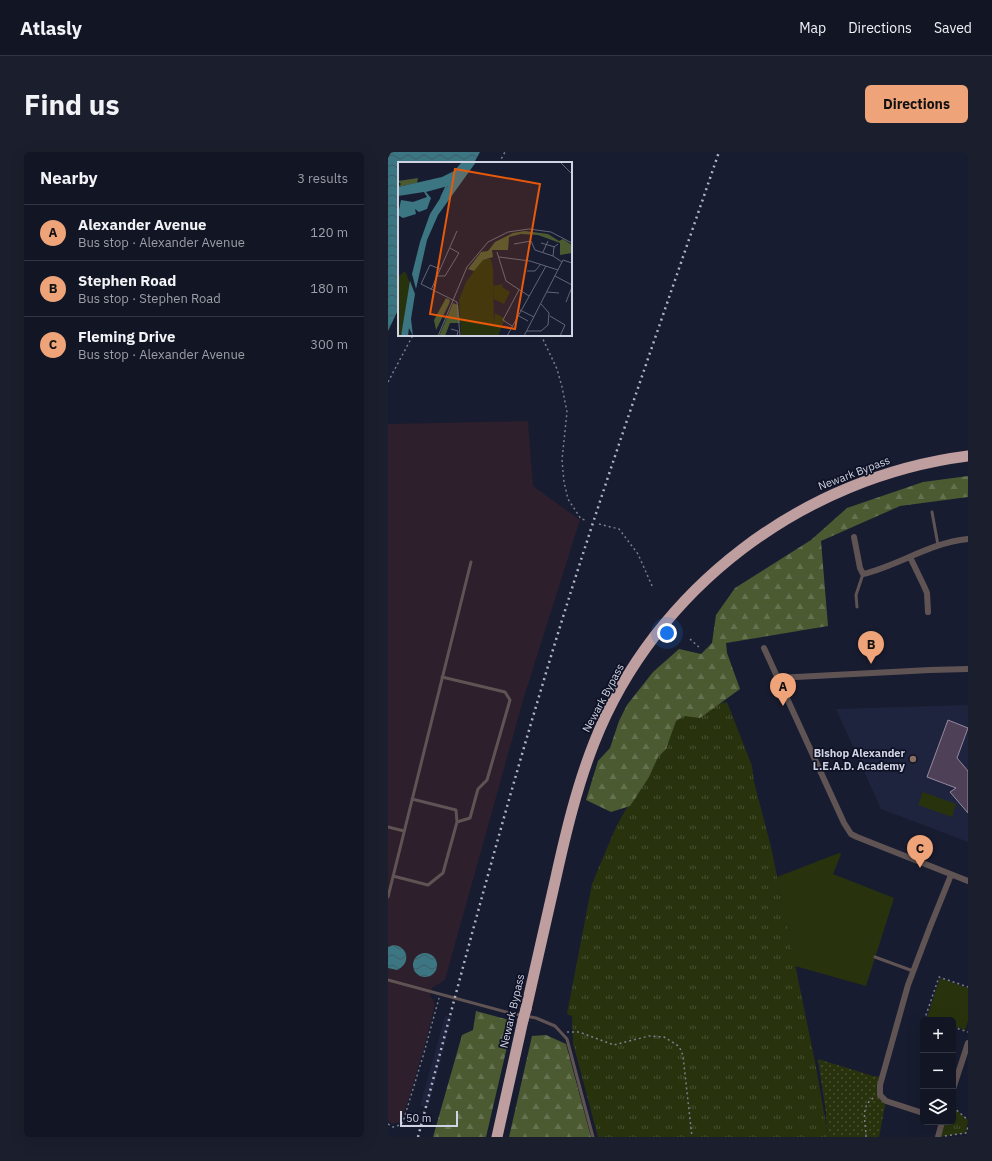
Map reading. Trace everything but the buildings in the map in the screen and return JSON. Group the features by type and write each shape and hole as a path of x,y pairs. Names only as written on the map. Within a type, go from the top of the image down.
{"highway":[{"name":"Newark Bypass","path":"497,1137 563,845 581,782 594,743 612,704 632,670 653,639 667,620 691,593 719,567 755,539 809,505 844,489 904,468 944,459 968,456"}],"street":[{"path":"854,537 858,560 863,574 882,570 938,545 968,539"},
{"path":"910,557 927,593 928,612"},
{"path":"764,648 844,823 851,834 857,838 968,881"},
{"path":"778,678 968,669"},
{"path":"920,1112 886,1101 880,1095 880,1085 908,985 951,875"},
{"path":"956,1080 968,1045"},
{"path":"938,1137 941,1125"}],"lane":[{"path":"932,512 938,545"},
{"path":"388,897 472,562"},
{"path":"857,607 856,595 863,574"},
{"path":"442,677 505,692 510,700 487,780 478,788 470,818 457,822"},
{"path":"393,876 428,885 444,873 457,822 456,810 412,799"},
{"path":"388,827 404,831"},
{"path":"875,957 914,971"},
{"path":"388,980 510,1013 536,1018 555,1026 567,1039 593,1137"}],"path":[{"path":"499,162 504,152"},
{"path":"388,382 412,336"},
{"path":"541,336 557,369 567,412 562,453 564,482 568,499 581,519 586,520"},
{"path":"599,524 619,529 638,554 653,588"},
{"path":"690,639 700,648"},
{"path":"925,1017 939,977 968,987"},
{"path":"388,1124 393,1126 400,1125 403,1122 415,1086 437,1004"},
{"path":"956,1028 968,1032"},
{"path":"561,1032 579,1032 614,1045 650,1036 664,1037 677,1045 683,1056 692,1137"},
{"path":"866,1137 865,1108 868,1102 880,1095"},
{"path":"956,1110 968,1120"},
{"path":"942,1137 966,1133 968,1127"}],"shaded area":[{"path":"528,421 533,486 580,520 524,697 445,980 432,988 430,995 435,1004 428,1034 409,1098 401,1122 392,1124 388,1120 388,424"},
{"name":"Bishop Alexander L.E.A.D. Academy","path":"968,705 968,842 881,809 836,709"},
{"path":"445,1016 452,1017 428,1108 420,1106"}],"green space":[{"path":"968,476 968,497 900,506 821,541 828,626 726,643 727,653 740,689 700,718 684,716 676,721 666,749 658,757 649,777 630,806 611,812 586,800 598,761 610,748 619,721 627,705 653,672 679,649 701,654 712,643 716,615 735,588 811,540 847,508 923,482"},
{"path":"727,702 752,766 754,782 771,847 815,1062 827,1137 598,1137 573,1043 572,1016 567,1014 592,884 616,827 680,713"},
{"path":"923,792 956,804 952,817 918,805"},
{"path":"839,853 841,854 833,874 894,898 866,986 795,966 777,877"},
{"path":"940,978 968,988 968,1021 965,1030 956,1027 956,1017 927,1017"},
{"path":"476,1011 509,1020 507,1047 486,1137 433,1137 462,1035 473,1030"},
{"path":"546,1035 566,1044 591,1137 509,1137 532,1036"},
{"path":"818,1059 873,1076 882,1077 880,1085 886,1101 879,1137 827,1137 826,1113"},
{"path":"956,1110 968,1120 966,1133 938,1137 941,1125 956,1125"}],"water":[{"path":"391,152 480,152 475,162 398,162 398,310 388,331 388,158"},
{"path":"393,945 402,948 406,956 405,964 397,970 388,968 388,947"},
{"path":"425,953 434,956 437,965 434,974 425,977 416,974 413,965 416,956"}],"railway":[{"path":"418,1137 494,852 563,616 628,416 719,152"}],"place":[{"name":"Stephen Road","path":"871,664"},
{"name":"Alexander Avenue","path":"783,706"},
{"name":"Bishop Alexander L.E.A.D. Academy","path":"913,759"},
{"name":"Fleming Drive","path":"920,868"}]}
